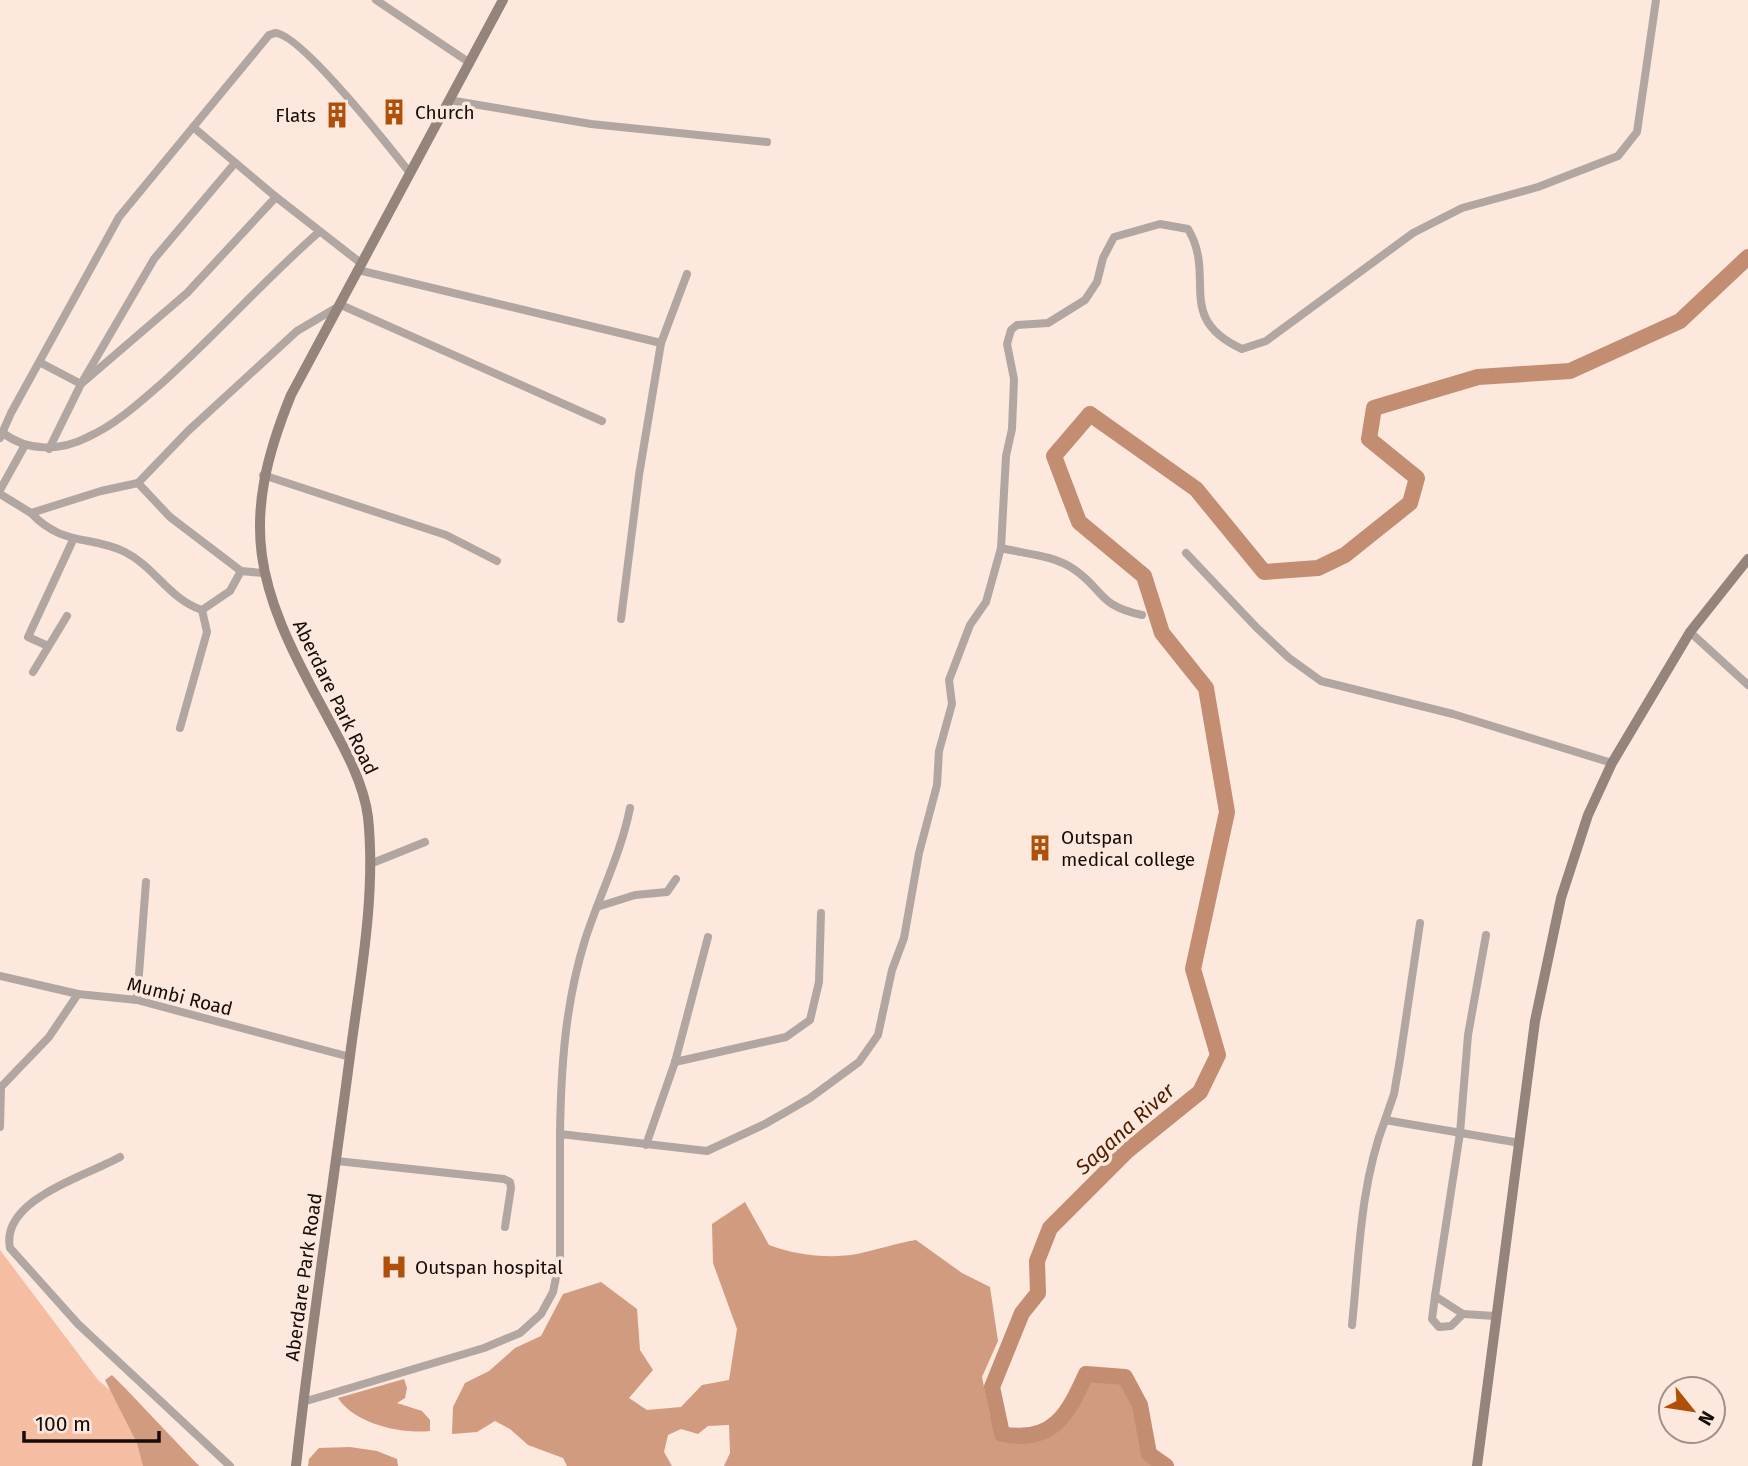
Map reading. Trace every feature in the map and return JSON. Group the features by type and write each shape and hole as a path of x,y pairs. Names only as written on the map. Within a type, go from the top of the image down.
{"street":[{"path":"376,0 470,63"},
{"name":"Aberdare Park Road","path":"296,1466 350,1057 370,864 367,814 362,790 288,638 263,573 259,517 263,475 291,396 503,0"},
{"path":"559,1134 707,1151 810,1098 859,1062 878,1035 937,785 939,751 952,704 949,680 971,625 986,602 1001,548 1006,456 1012,429 1014,379 1007,344 1011,330 1017,325 1048,323 1085,300 1097,282 1103,258 1114,237 1160,224 1188,229 1198,245 1198,287 1210,328 1219,338 1242,349 1266,341 1413,233 1462,208 1538,187 1618,156 1637,132 1656,0"},
{"path":"319,232 145,398 87,438 49,449 25,445 1,435 10,413 41,363 119,217 269,35 281,33 310,58 363,115 410,173"},
{"path":"449,100 591,124 767,142"},
{"path":"193,127 360,267 661,343"},
{"path":"49,449 81,384 154,259 235,163"},
{"path":"81,384 187,293 276,197"},
{"path":"621,620 639,475 661,343 687,274"},
{"path":"31,513 101,491 138,483 188,431 297,331 341,305 602,421"},
{"path":"41,363 81,384"},
{"path":"25,445 0,492 31,513 41,524 73,540 125,551 186,605 202,610"},
{"path":"263,475 446,535 497,561"},
{"path":"138,483 170,517 241,571 263,573"},
{"path":"48,646 28,637 73,540"},
{"path":"1001,548 1051,558 1065,564 1077,570 1103,600 1122,611 1142,615"},
{"path":"1186,553 1257,628 1289,658 1321,681 1453,714 1612,763"},
{"path":"1477,1466 1535,1021 1551,938 1588,815 1612,763 1690,632 1748,559"},
{"path":"202,610 230,590 241,571"},
{"path":"180,728 207,632 202,610"},
{"path":"33,672 67,616"},
{"path":"1690,632 1748,685"},
{"path":"303,1402 484,1348 520,1333 541,1314 553,1292 560,1258 559,1134 565,1028 572,989 597,907 625,831 629,808"},
{"path":"370,864 425,842"},
{"path":"597,907 635,895 667,892 676,879"},
{"path":"137,1000 146,882"},
{"path":"676,1062 786,1037 810,1020 818,982 821,914"},
{"path":"1352,1325 1364,1201 1394,1094 1420,923"},
{"path":"1463,1314 1451,1326 1439,1327 1432,1320 1460,1133 1468,1035 1486,935"},
{"path":"646,1144 676,1062 708,937"},
{"name":"Mumbi Road","path":"0,976 78,994 137,1000 350,1057"},
{"path":"0,1127 0,1088 49,1037 78,994"},
{"path":"1385,1120 1520,1143"},
{"path":"120,1157 37,1196 21,1207 10,1224 6,1238 10,1248 78,1324 230,1466"},
{"path":"337,1161 504,1179 510,1182 511,1188 505,1227"},
{"path":"1434,1296 1463,1314 1495,1316"}],"shaded area":[{"path":"745,1202 769,1245 801,1254 835,1256 857,1254 916,1240 962,1273 990,1287 998,1341 982,1377 990,1416 1002,1434 1019,1436 1046,1430 1065,1413 1086,1374 1125,1377 1140,1405 1149,1454 1166,1466 724,1466 730,1453 729,1425 708,1426 698,1434 681,1429 668,1435 664,1452 672,1466 567,1466 563,1458 528,1445 510,1429 495,1421 477,1432 452,1434 453,1407 465,1383 489,1371 515,1348 541,1336 563,1294 601,1282 637,1309 640,1350 653,1370 629,1398 647,1410 681,1407 702,1385 729,1380 737,1329 713,1263 712,1224"},
{"path":"0,1250 98,1380 200,1466 0,1466"},
{"path":"112,1375 199,1466 143,1466 137,1443 105,1380"},
{"path":"404,1379 407,1388 405,1398 397,1403 422,1411 430,1420 430,1431 393,1429 367,1421 355,1415 338,1398"},
{"path":"350,1447 377,1451 397,1459 398,1466 308,1466 309,1459 319,1448"}],"waterway":[{"name":"Sagana River","path":"1166,1466 1149,1454 1140,1405 1125,1377 1086,1374 1072,1402 1056,1423 1046,1430 1020,1436 1002,1434 992,1387 1022,1313 1038,1293 1037,1261 1050,1228 1127,1151 1200,1092 1218,1055 1193,969 1227,812 1206,688 1162,633 1144,576 1079,522 1054,456 1090,414 1196,489 1264,572 1318,568 1345,555 1410,503 1417,478 1369,439 1374,408 1478,377 1570,371 1680,321 1748,257"}],"place":[{"name":"Church","path":"394,112"},
{"name":"Flats","path":"337,115"},
{"name":"Outspan medical college","path":"1040,848"},
{"name":"Outspan hospital","path":"394,1267"}]}
